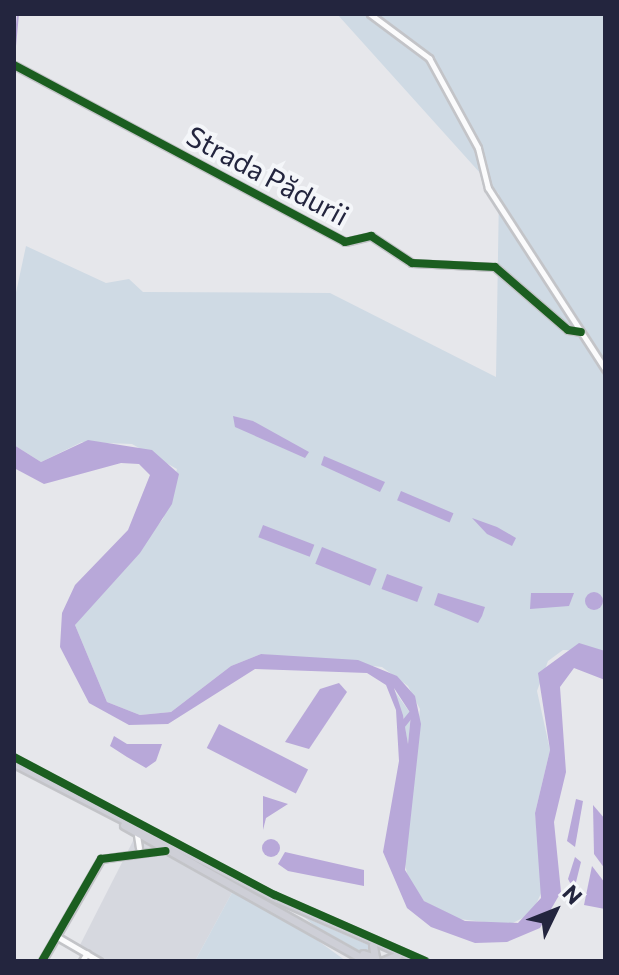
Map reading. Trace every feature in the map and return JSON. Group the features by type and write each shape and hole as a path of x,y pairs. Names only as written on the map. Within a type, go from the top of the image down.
{"main road":[{"path":"14,763 375,946 378,955 371,959 149,844 82,799"},
{"path":"305,911 420,961"},
{"path":"311,928 366,961"},
{"path":"384,961 393,953 420,961"}],"street":[{"name":"Strada Pădurii","path":"370,14 429,58 479,150 488,188 605,369"},
{"name":"Strada Pădurii","path":"17,67 345,242 371,236 412,263 495,267 565,328 581,332"},
{"path":"132,830 138,851"},
{"path":"42,961 101,859 138,851 149,844"},
{"path":"56,936 99,961"},
{"path":"82,961 87,953"}],"shaded area":[{"path":"337,14 605,14 605,651 563,650 548,661 537,691 550,750 535,813 543,889 532,913 509,925 459,919 424,901 408,878 404,859 420,709 408,686 382,667 261,654 231,666 171,712 140,715 107,702 75,625 82,608 163,519 177,469 132,444 82,442 41,462 14,445 14,302 26,246 106,283 129,279 143,292 330,293 496,377 499,194"},
{"path":"233,416 253,421 309,452 305,458 235,427"},
{"path":"88,440 152,450 179,474 172,504 140,553 75,625 107,702 140,715 171,712 231,666 261,654 358,660 397,676 415,696 421,724 405,870 424,901 465,921 518,923 541,898 535,813 550,750 538,673 579,643 605,651 605,680 574,668 560,687 566,772 554,822 561,892 540,928 507,942 475,943 431,927 407,908 383,852 399,761 396,710 386,685 367,673 255,669 168,724 129,725 89,703 60,647 62,613 75,585 128,530 150,475 139,464 121,463 44,484 14,468 14,445 41,462","holes":["394,688 411,714 408,744"]},
{"path":"324,456 385,482 380,492 321,465"},
{"path":"401,491 453,513 450,522 397,500"},
{"path":"472,518 516,538 512,546 487,534"},
{"path":"263,525 314,545 310,557 258,537"},
{"path":"322,547 377,569 370,586 315,564"},
{"path":"387,574 423,587 417,602 382,589"},
{"path":"590,592 598,592 603,601 601,608 590,610 585,605 585,597"},
{"path":"438,593 485,607 478,623 434,605"},
{"path":"531,593 574,593 569,606 530,609"},
{"path":"339,683 347,692 309,749 285,742 320,689"},
{"path":"393,689 411,714 408,745 403,715"},
{"path":"219,724 308,769 296,793 207,748"},
{"path":"114,736 127,744 162,744 156,761 146,768 127,757 110,746"},
{"path":"263,796 288,804 266,818 263,830"},
{"path":"576,799 583,801 575,847 567,841"},
{"path":"593,805 605,819 605,869 594,854"},
{"path":"135,837 234,889 195,961 106,961 80,945"},
{"path":"271,839 280,848 271,857 262,848"},
{"path":"285,852 364,870 364,886 288,871 278,864"},
{"path":"575,857 581,862 574,890 568,879"},
{"path":"592,866 605,883 605,909 584,905"},
{"path":"234,889 277,911 346,961 195,961"},
{"path":"304,917 373,947 371,957 315,926"}],"waterway":[{"path":"14,57 18,14"},
{"path":"401,727 413,712"}],"cycle path":[{"path":"14,65 345,242 371,236 412,263 495,267 568,330 581,332"},
{"path":"14,757 275,895 425,961"},
{"path":"42,961 101,859 166,851"}]}
